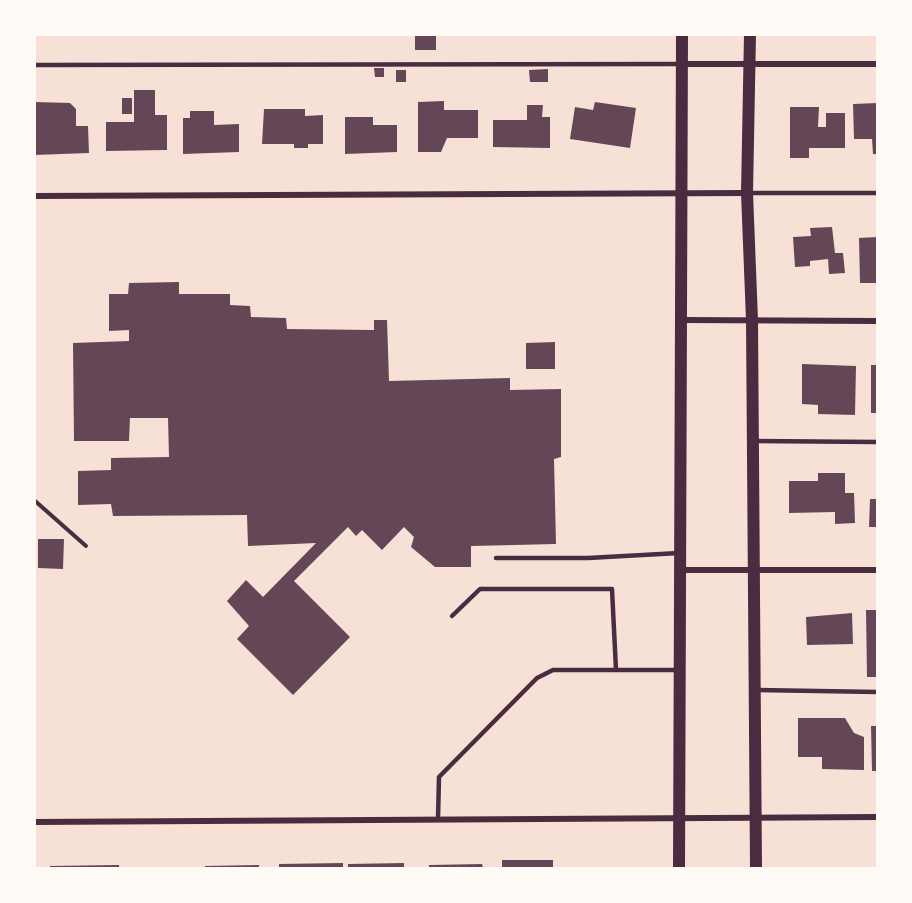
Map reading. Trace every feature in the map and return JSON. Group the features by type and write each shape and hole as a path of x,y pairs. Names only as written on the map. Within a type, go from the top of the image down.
{"main road":[{"path":"679,868 682,670 682,34"},
{"path":"750,34 747,193 752,320 756,868"}],"street":[{"path":"682,64 878,64"},
{"path":"34,196 747,193"},
{"path":"683,320 878,321"},
{"path":"682,570 878,570"},
{"path":"34,822 878,817"}],"lane":[{"path":"34,64 682,64"},
{"path":"747,193 878,193"},
{"path":"753,441 878,442"},
{"path":"496,558 588,558 682,553"},
{"path":"452,616 480,589 612,589 616,670"},
{"path":"438,819 439,777 537,678 553,670 682,670"},
{"path":"755,690 878,692"}],"path":[{"path":"34,500 86,546"}],"building":[{"path":"415,34 436,34 436,50 415,50"},
{"path":"374,68 384,68 384,77 375,77"},
{"path":"548,69 548,82 530,82 529,70"},
{"path":"396,70 406,70 406,82 396,82"},
{"path":"134,90 155,90 155,115 167,115 167,150 106,151 106,122 134,122"},
{"path":"122,98 132,98 132,114 122,114"},
{"path":"444,101 444,110 478,110 478,138 447,138 441,152 418,152 418,102"},
{"path":"35,102 70,103 76,109 76,126 88,126 89,153 34,155"},
{"path":"595,102 636,108 630,148 570,139 575,107 593,110"},
{"path":"878,103 878,154 873,154 872,139 854,139 853,104"},
{"path":"527,105 543,105 542,117 550,117 550,148 493,147 493,120 527,120"},
{"path":"790,107 819,107 818,127 826,127 826,113 845,113 845,148 809,148 809,158 790,158"},
{"path":"264,109 305,109 305,116 323,115 323,144 308,144 308,148 294,148 294,144 262,144"},
{"path":"190,111 214,111 214,125 239,124 239,152 183,154 183,118 190,118"},
{"path":"345,117 373,117 373,125 397,125 397,152 345,154"},
{"path":"832,227 835,253 843,253 845,273 829,274 828,259 810,261 810,266 795,267 793,237 811,236 810,228"},
{"path":"878,237 878,283 860,283 859,238"},
{"path":"179,282 179,294 230,294 230,305 250,306 251,317 286,318 287,329 374,330 374,320 387,320 389,381 510,378 510,390 561,389 561,457 554,459 556,544 471,546 471,567 435,567 411,547 414,537 404,527 382,550 362,530 356,536 348,527 294,581 350,637 293,695 237,639 249,626 227,601 246,580 263,597 316,543 248,546 247,515 113,516 111,504 78,505 78,471 111,470 111,458 169,457 168,418 130,418 129,441 74,441 73,343 129,341 129,330 109,331 109,294 128,294 129,283"},
{"path":"555,342 555,369 526,369 526,343"},
{"path":"802,364 856,366 855,415 818,414 818,405 802,404"},
{"path":"871,365 878,365 878,413 871,413"},
{"path":"818,473 845,473 845,493 854,493 855,523 835,524 835,512 789,513 789,481 818,481"},
{"path":"870,499 878,499 878,527 869,527"},
{"path":"38,539 64,539 63,569 38,568"},
{"path":"866,610 878,610 878,677 867,677"},
{"path":"852,613 853,644 807,645 806,617"},
{"path":"798,718 845,718 854,733 864,737 864,770 822,769 822,757 798,757"},
{"path":"871,726 878,726 878,771 872,771"},
{"path":"502,860 553,860 553,868 502,868"},
{"path":"343,863 343,868 279,868 279,864"},
{"path":"404,863 404,868 348,868 348,864"},
{"path":"482,864 483,868 429,868 429,865"},
{"path":"119,865 119,868 50,868 50,866"},
{"path":"259,865 259,868 205,868 205,866"}]}
